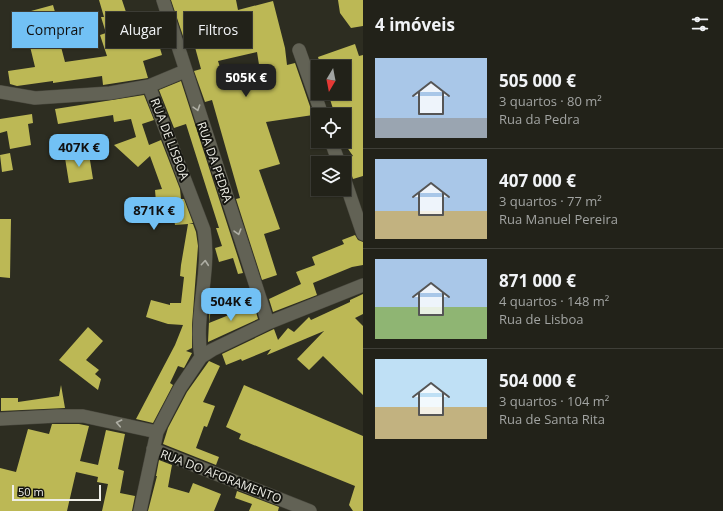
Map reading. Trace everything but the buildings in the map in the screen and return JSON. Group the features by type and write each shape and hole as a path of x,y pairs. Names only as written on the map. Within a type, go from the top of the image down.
{"street":[{"name":"RUA DA PEDRA","path":"163,0 268,323"},
{"path":"299,50 320,108"},
{"path":"0,92 45,98 110,93 149,86 185,71"},
{"name":"RUA DE LISBOA","path":"149,86 204,230 206,253 198,342 201,357"},
{"path":"350,196 363,234"},
{"path":"140,511 157,432 183,382 201,357 212,350 268,323 363,285"},
{"path":"0,419 83,416 157,432"},
{"name":"RUA DO AFORAMENTO","path":"153,449 310,511"}]}
